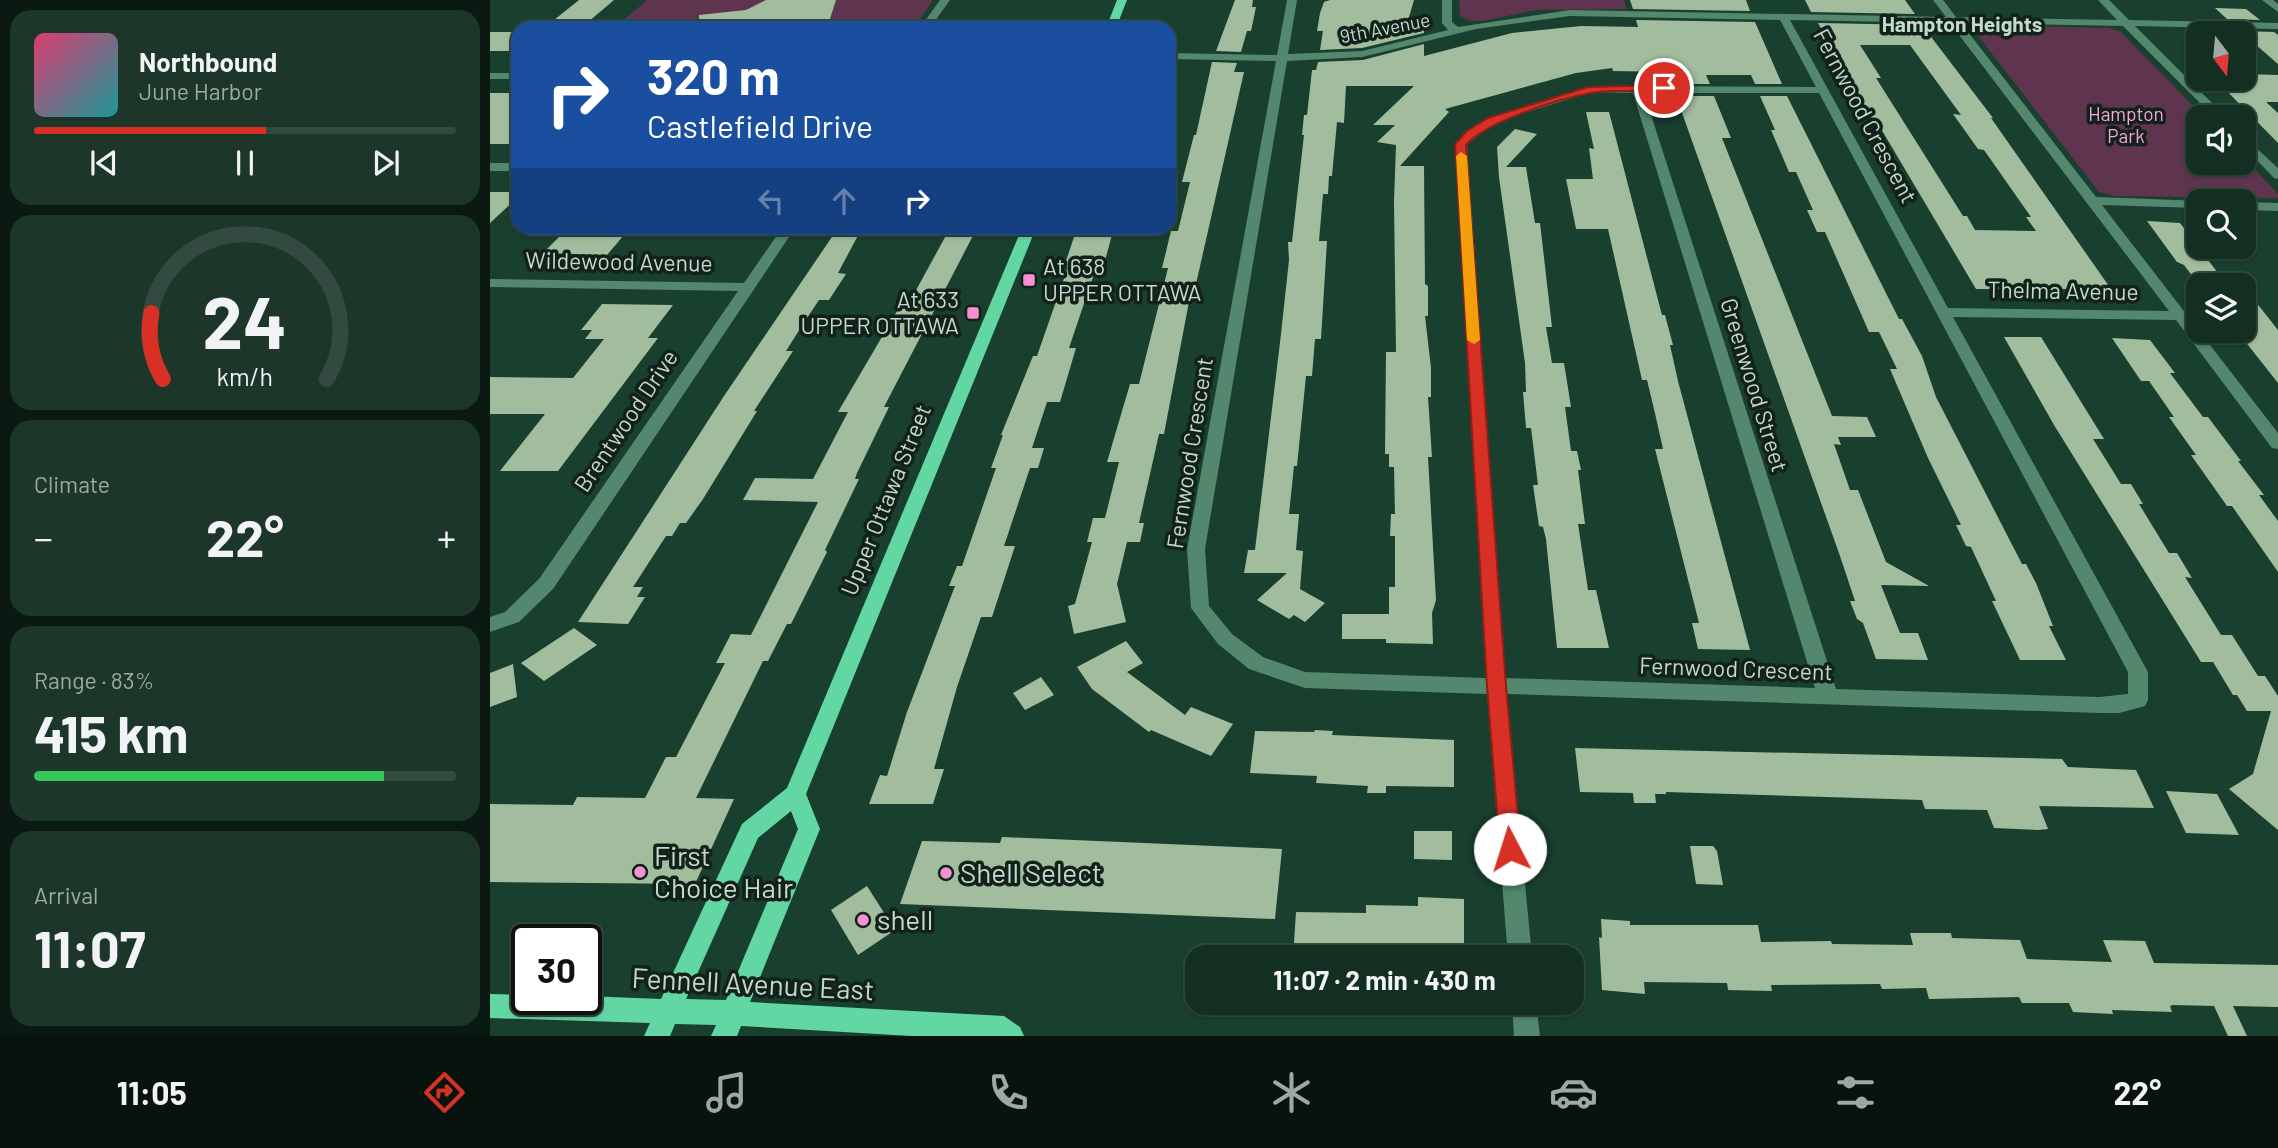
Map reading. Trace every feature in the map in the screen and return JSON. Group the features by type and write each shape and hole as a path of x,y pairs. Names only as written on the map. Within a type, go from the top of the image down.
{"main road":[{"path":"1114,21 1122,0"},
{"name":"Upper Ottawa Street","path":"657,1036 750,831 795,794 1026,235"},
{"path":"724,1036 809,829 795,794"},
{"name":"Fennell Avenue East","path":"490,1006 734,1013 1004,1029 1011,1036"}],"street":[{"path":"930,21 945,0"},
{"name":"Fernwood Crescent","path":"1292,0 1196,549 1200,608 1225,639 1256,663 1305,680 2099,705 2119,705 2138,700 2138,672 1783,16"},
{"path":"1447,0 1447,23 1456,31"},
{"path":"1938,0 2278,444"},
{"path":"2103,0 2208,105"},
{"path":"2267,0 2278,9"},
{"name":"9th Avenue","path":"1176,56 1282,58 1362,54 1525,17 1570,13 2278,26"},
{"path":"490,76 511,76"},
{"name":"Greenwood Street","path":"1637,88 1828,696"},
{"path":"1519,945 1496,686 1461,144 1470,134 1491,120 1591,89 1823,90"},
{"path":"2256,153 2278,175"},
{"path":"490,167 511,167"},
{"path":"2094,201 2186,204"},
{"path":"2256,206 2278,207"},
{"name":"Brentwood Drive","path":"490,625 512,617 546,584 783,235"},
{"name":"Wildewood Avenue","path":"490,283 748,287"},
{"name":"Thelma Avenue","path":"1943,312 2182,316"},
{"path":"1525,1015 1527,1036"}],"green space":[{"path":"647,0 933,0 919,21 622,21"},
{"path":"1459,0 1624,0 1627,9 1537,10 1471,21 1460,16"},
{"name":"Hampton Park","path":"1976,25 2108,28 2120,31 2192,105 2186,105 2186,175 2256,175 2256,171 2278,194 2278,198 2256,198 2256,189 2186,189 2186,197 2114,196 2099,192 1972,28"}],"building":[{"path":"579,0 614,0 589,21 553,21"},
{"path":"766,0 836,0 829,21 699,21 699,15 746,10"},
{"path":"1235,0 1253,0 1252,7 1256,7 1251,31 1247,31 1241,52 1216,51"},
{"path":"1414,0 1409,17 1424,17 1424,33 1362,48 1320,50 1323,31 1317,31 1320,13 1324,2"},
{"path":"1630,0 1746,0 1750,11 1633,9"},
{"path":"1805,0 1905,0 1915,14 1811,12"},
{"path":"2215,8 2246,9 2260,20 2227,19"},
{"path":"1636,20 1755,22 1782,84 1755,84 1751,75 1706,75 1710,84 1672,84 1668,72 1613,71 1612,68 1576,73 1445,109 1449,112 1400,166 1424,166 1425,284 1428,286 1428,316 1425,316 1431,368 1431,397 1428,397 1432,457 1428,457 1436,600 1432,613 1433,644 1386,643 1386,639 1342,639 1342,614 1389,614 1389,587 1395,587 1395,536 1390,536 1391,514 1395,514 1394,467 1389,467 1389,454 1385,454 1386,352 1396,352 1396,145 1377,142 1395,125 1373,125 1414,86 1346,86 1344,123 1337,122 1332,176 1329,176 1328,194 1323,194 1319,241 1327,241 1321,339 1315,339 1312,376 1306,376 1289,514 1299,514 1296,550 1303,551 1300,589 1325,603 1305,622 1294,615 1289,619 1257,600 1287,573 1244,573 1248,550 1255,550 1289,260 1288,242 1292,242 1304,115 1307,115 1312,70 1316,70 1318,62 1363,60 1424,44 1424,56 1512,33 1581,26 1638,27"},
{"path":"1818,23 1922,25 1993,118 2111,289 1976,289 1877,122 1871,117","holes":["1860,45 1910,45 1961,115 1953,114 1978,149 1984,150 2031,217 2026,217 2036,231 1975,230 1967,216 1963,216 1876,78 1881,78"]},
{"path":"2256,31 2274,32 2278,35 2278,64 2256,45"},
{"path":"490,32 511,32 511,51 490,51"},
{"path":"1212,62 1237,63 1234,72 1244,72 1196,284 1193,283 1191,291 1164,434 1159,434 1139,523 1144,523 1140,542 1127,542 1117,584 1126,622 1074,634 1068,606 1075,604 1092,542 1087,542 1093,518 1105,518 1119,462 1107,462 1130,384 1139,384 1168,268 1162,268 1170,235 1176,235 1178,231 1190,182 1182,182 1196,135"},
{"path":"2256,74 2278,75 2278,102 2266,102 2278,113 2278,143 2256,121 2256,105 2241,105 2227,91 2256,91"},
{"path":"490,93 511,93 511,144 490,144"},
{"path":"1676,96 1714,96 1731,138 1722,138 1832,416 1867,417 1876,437 1838,437 1841,445 1834,444 1850,490 1858,490 1886,562 1929,586 1881,585 1900,633 1918,633 1928,660 1876,659 1863,623 1857,619 1850,601 1855,601 1840,556"},
{"path":"1760,96 1787,96 1899,319 1902,319 1922,356 1936,397 2022,564 2026,564 2036,583 2053,626 2049,626 2066,660 2020,660 1992,601 1996,601 1971,547 1966,546 1956,525 1961,525 1928,458 1890,369 1897,369 1879,332 1869,332 1825,232 1817,232 1807,210 1813,210 1796,172 1789,172"},
{"path":"1586,112 1609,112 1662,315 1665,315 1673,345 1670,345 1678,381 1750,650 1698,649 1692,623 1699,623 1655,449 1663,449 1647,380 1642,380 1608,229 1576,229 1566,179 1593,179 1589,148 1594,149"},
{"path":"1515,129 1537,134 1506,167 1526,167 1535,223 1540,223 1552,327 1546,327 1552,363 1564,363 1571,407 1565,407 1571,451 1577,451 1581,470 1578,470 1585,524 1578,524 1588,590 1596,590 1609,648 1557,648 1546,539 1543,527 1539,526 1533,485 1538,485 1531,428 1526,428 1523,392 1526,392 1525,363 1499,177 1497,147"},
{"path":"490,192 511,192 511,204 490,223"},
{"path":"2147,221 2180,223 2186,231 2186,259 2207,259 2218,273 2190,273 2184,265 2177,262"},
{"path":"561,235 624,235 607,255 543,253"},
{"path":"833,235 858,235 838,273 846,274 829,300 819,300 805,321 786,351 793,351 754,411 757,411 703,499 686,523 680,523 672,536 666,536 633,587 643,587 637,597 645,597 628,624 578,622 724,396"},
{"path":"946,235 973,235 884,407 889,407 857,473 855,479 859,479 825,550 827,552 791,624 787,624 768,661 763,661 696,798 734,799 695,884 490,882 490,804 573,805 577,797 645,798 666,757 676,757 725,663 716,663 731,634 751,635 818,502 743,500 755,478 813,479 848,412 838,412 907,294 914,294"},
{"path":"1075,235 1112,235 1103,268 1096,268 1069,348 1076,348 1060,402 1047,402 1032,448 1044,448 1038,468 1030,468 1004,546 1015,546 992,617 981,617 957,687 934,769 944,769 933,804 869,804 880,775 887,776 907,712 955,586 949,586 957,566 962,566 996,468 991,468 1001,435 1033,356 1037,356 1068,267 1064,267"},
{"path":"2256,302 2278,330 2278,383 2246,343 2256,343"},
{"path":"602,304 673,305 648,338 658,338 558,471 500,471 545,414 490,414 490,377 573,378 604,339 585,339 592,330 581,330"},
{"path":"2004,337 2041,337 2104,439 2093,439 2121,484 2131,484 2143,504 2139,504 2169,553 2177,553 2192,578 2185,577 2221,635 2232,635 2258,676 2265,676 2278,696 2278,830 2229,789 2253,774 2271,711 2247,711 2237,695 2233,695 2213,662 2201,662 2054,425"},
{"path":"2112,338 2150,340 2175,373 2170,373 2203,417 2208,417 2241,461 2238,461 2264,495 2259,495 2278,521 2278,572 2232,506 2227,506 2191,455 2196,455 2169,417 2174,417 2149,381 2141,381"},
{"path":"574,628 597,645 544,681 521,663"},
{"path":"1126,641 1143,663 1127,672 1185,715 1191,707 1233,724 1211,756 1151,730 1149,732 1092,689 1077,667"},
{"path":"513,664 517,697 490,707 490,673"},
{"path":"1041,677 1054,695 1025,710 1013,693"},
{"path":"1255,731 1333,731 1332,735 1454,740 1454,787 1386,786 1386,793 1367,793 1368,786 1316,783 1317,776 1250,773"},
{"path":"1575,748 2062,759 2068,767 2136,770 2154,808 2039,806 2048,829 2038,830 1994,828 1987,810 1925,809 1922,800 1666,792 1655,794 1656,803 1634,803 1633,793 1580,792"},
{"path":"2166,791 2217,794 2239,835 2186,833"},
{"path":"1414,831 1452,831 1452,860 1414,859"},
{"path":"1002,837 1282,849 1275,919 900,904 922,841 1000,843"},
{"path":"1690,846 1713,846 1717,851 1723,885 1696,884"},
{"name":"shell","path":"867,886 895,930 858,955 831,910"},
{"path":"1418,897 1464,899 1464,945 1294,945 1296,912 1366,913 1366,905 1418,906"},
{"path":"1601,919 1630,921 1630,925 1758,925 1761,942 1831,941 1832,944 1913,945 1910,933 1951,933 1952,938 2020,940 2027,959 2112,962 2103,940 2145,941 2154,963 2278,965 2278,1007 2233,1006 2247,1036 2228,1036 2214,1006 2173,1005 2170,1006 2172,1012 2073,1012 2069,1003 2022,1003 2019,997 1929,999 1926,988 1882,989 1880,984 1771,985 1772,991 1728,990 1727,983 1644,982 1645,994 1602,990 1599,937 1602,938"}],"slow traffic":[{"path":"1461,156 1474,340"}],"place":[{"name":"At 638 UPPER OTTAWA","path":"1029,280"},
{"name":"At 633 UPPER OTTAWA","path":"973,313"},
{"name":"First Choice Hair","path":"640,872"},
{"name":"Shell Select","path":"946,873"},
{"name":"shell","path":"863,920"}],"district":[{"name":"Hampton Heights","path":"1962,25"}],"route":[{"path":"1510,849 1496,686 1461,144 1470,134 1491,120 1591,89 1664,88"}]}
